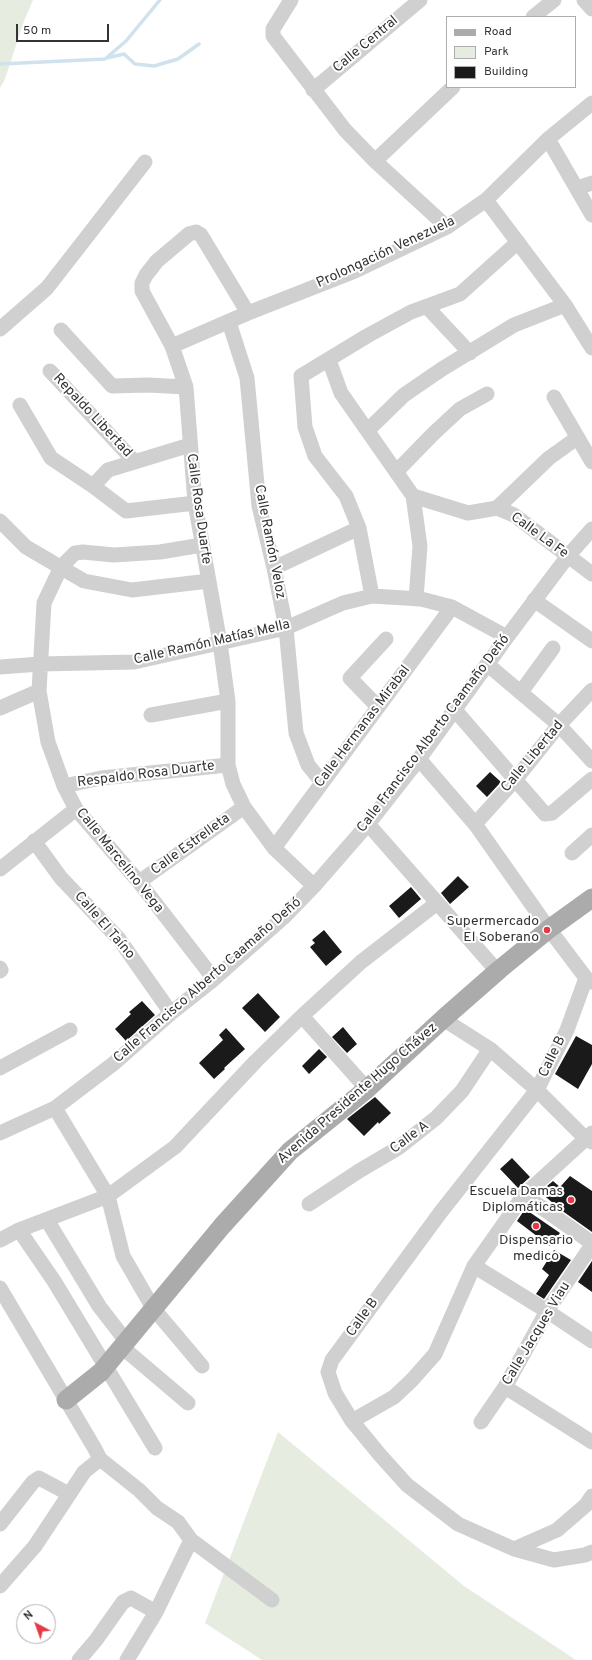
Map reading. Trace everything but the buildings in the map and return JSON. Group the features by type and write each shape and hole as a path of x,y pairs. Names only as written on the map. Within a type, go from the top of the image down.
{"main road":[{"name":"Avenida Presidente Hugo Chávez","path":"66,1400 101,1372 222,1226 290,1151 367,1089 443,1019 549,929 592,898"}],"street":[{"path":"291,0 273,29 273,36 345,130 375,161 447,227"},
{"name":"Calle Central","path":"313,90 420,0"},
{"path":"534,16 554,0"},
{"path":"584,0 592,9"},
{"path":"375,161 452,88"},
{"name":"Prolongación Venezuela","path":"172,346 355,271 447,227 486,200 548,139 592,103"},
{"path":"548,139 592,215"},
{"path":"0,329 47,288 145,162"},
{"path":"577,188 592,183"},
{"path":"486,200 565,305 592,348"},
{"name":"Calle Rosa Duarte","path":"248,314 201,236 196,232 189,234 157,261 146,274 142,283 142,291 172,346 186,388 195,503 220,643 228,701 228,765 233,784 244,807 274,848 314,886"},
{"path":"372,596 359,528 346,496 315,456 305,427 301,376 367,336 411,312 460,294 518,242"},
{"path":"368,430 404,395 470,352 514,325 565,305"},
{"path":"427,307 470,352"},
{"name":"Calle Ramón Veloz","path":"229,322 247,378 259,506 274,568 286,628 296,734 308,765 322,782"},
{"path":"61,330 112,386 148,385 186,388"},
{"path":"328,360 341,393 413,496 420,546 416,599"},
{"name":"Repaldo Libertad","path":"50,371 135,462"},
{"path":"396,472 460,409 488,394"},
{"path":"554,397 592,462"},
{"path":"20,405 51,458 94,486 126,511 195,503"},
{"path":"497,508 549,458 577,438"},
{"path":"94,486 108,470 190,445"},
{"name":"Calle La Fe","path":"413,496 468,513 497,508 514,515 592,574"},
{"path":"0,521 26,547 84,581 132,590 209,581"},
{"path":"274,568 359,528"},
{"name":"Calle Francisco Alberto Caamaño Deñó","path":"0,1133 55,1108 113,1064 171,1013 214,979 283,918 314,886 368,824 419,759 534,600 592,528"},
{"path":"61,567 75,553 83,552 114,555 160,552 202,545"},
{"name":"Calle Marcelino Vega","path":"61,567 44,603 39,691 48,742 64,786 76,809 139,882 214,979"},
{"name":"Calle Ramón Matías Mella","path":"0,667 40,664 134,662 286,628 343,603 372,596 416,599 452,607 507,637"},
{"path":"534,600 592,640"},
{"name":"Calle Hermanas Mirabal","path":"274,848 452,607"},
{"path":"378,707 350,678 386,639"},
{"path":"520,692 553,648"},
{"path":"487,664 559,725 592,761"},
{"name":"Calle Libertad","path":"475,824 515,780 559,725 592,690"},
{"path":"0,708 39,691"},
{"path":"151,715 228,701"},
{"path":"454,709 545,814 550,814 592,779"},
{"path":"419,759 475,824 549,929 589,980"},
{"name":"Respaldo Rosa Duarte","path":"64,786 101,778 228,765"},
{"name":"Calle Estrelleta","path":"139,882 244,807"},
{"path":"0,869 76,809"},
{"path":"368,824 498,972"},
{"path":"572,853 592,836"},
{"name":"Calle El Taíno","path":"34,841 61,878 119,939 171,1013"},
{"path":"0,1240 19,1230 108,1196 175,1147 256,1061 302,1016 361,962 437,903"},
{"name":"Calle B","path":"589,980 567,1030 537,1090 440,1213 332,1360 328,1372 335,1393 352,1421 407,1485 458,1524 514,1549 554,1560 585,1555 592,1552"},
{"path":"302,1016 367,1089"},
{"path":"352,1421 394,1397 412,1380 435,1354 474,1266 524,1195 590,1138 490,1050 443,1019"},
{"path":"0,1068 70,1030"},
{"name":"Calle A","path":"309,1204 359,1171 398,1148 436,1118 462,1091 490,1050"},
{"path":"55,1108 108,1196 123,1256 153,1308 202,1366"},
{"path":"524,1195 592,1244"},
{"path":"47,1220 124,1344 188,1403"},
{"path":"19,1230 54,1281 154,1448"},
{"name":"Calle Jacques Viau","path":"481,1422 505,1387 548,1311 592,1244"},
{"path":"474,1266 548,1311 592,1341"},
{"path":"0,1288 100,1459 140,1490 157,1508 178,1522 191,1540 272,1600"},
{"path":"505,1387 592,1442"},
{"path":"0,1586 35,1546 84,1472 100,1459"},
{"path":"0,1524 33,1482 39,1478 69,1494"},
{"path":"514,1549 557,1530 586,1505 592,1496"},
{"path":"127,1660 156,1612 191,1540"},
{"path":"79,1660 96,1640 123,1602 131,1598 156,1612"}],"green space":[{"path":"0,0 33,0 24,21 5,79 0,88"},
{"path":"278,1432 464,1586 576,1660 262,1660 205,1623"}],"waterway":[{"path":"0,64 105,59 126,41 160,0"},
{"path":"107,58 124,54 135,64 154,66 178,59 199,44"}],"place":[{"name":"Supermercado El Soberano","path":"547,930"},
{"name":"Escuela Damas Diplomáticas","path":"571,1200"},
{"name":"Dispensario medico","path":"536,1226"}]}
